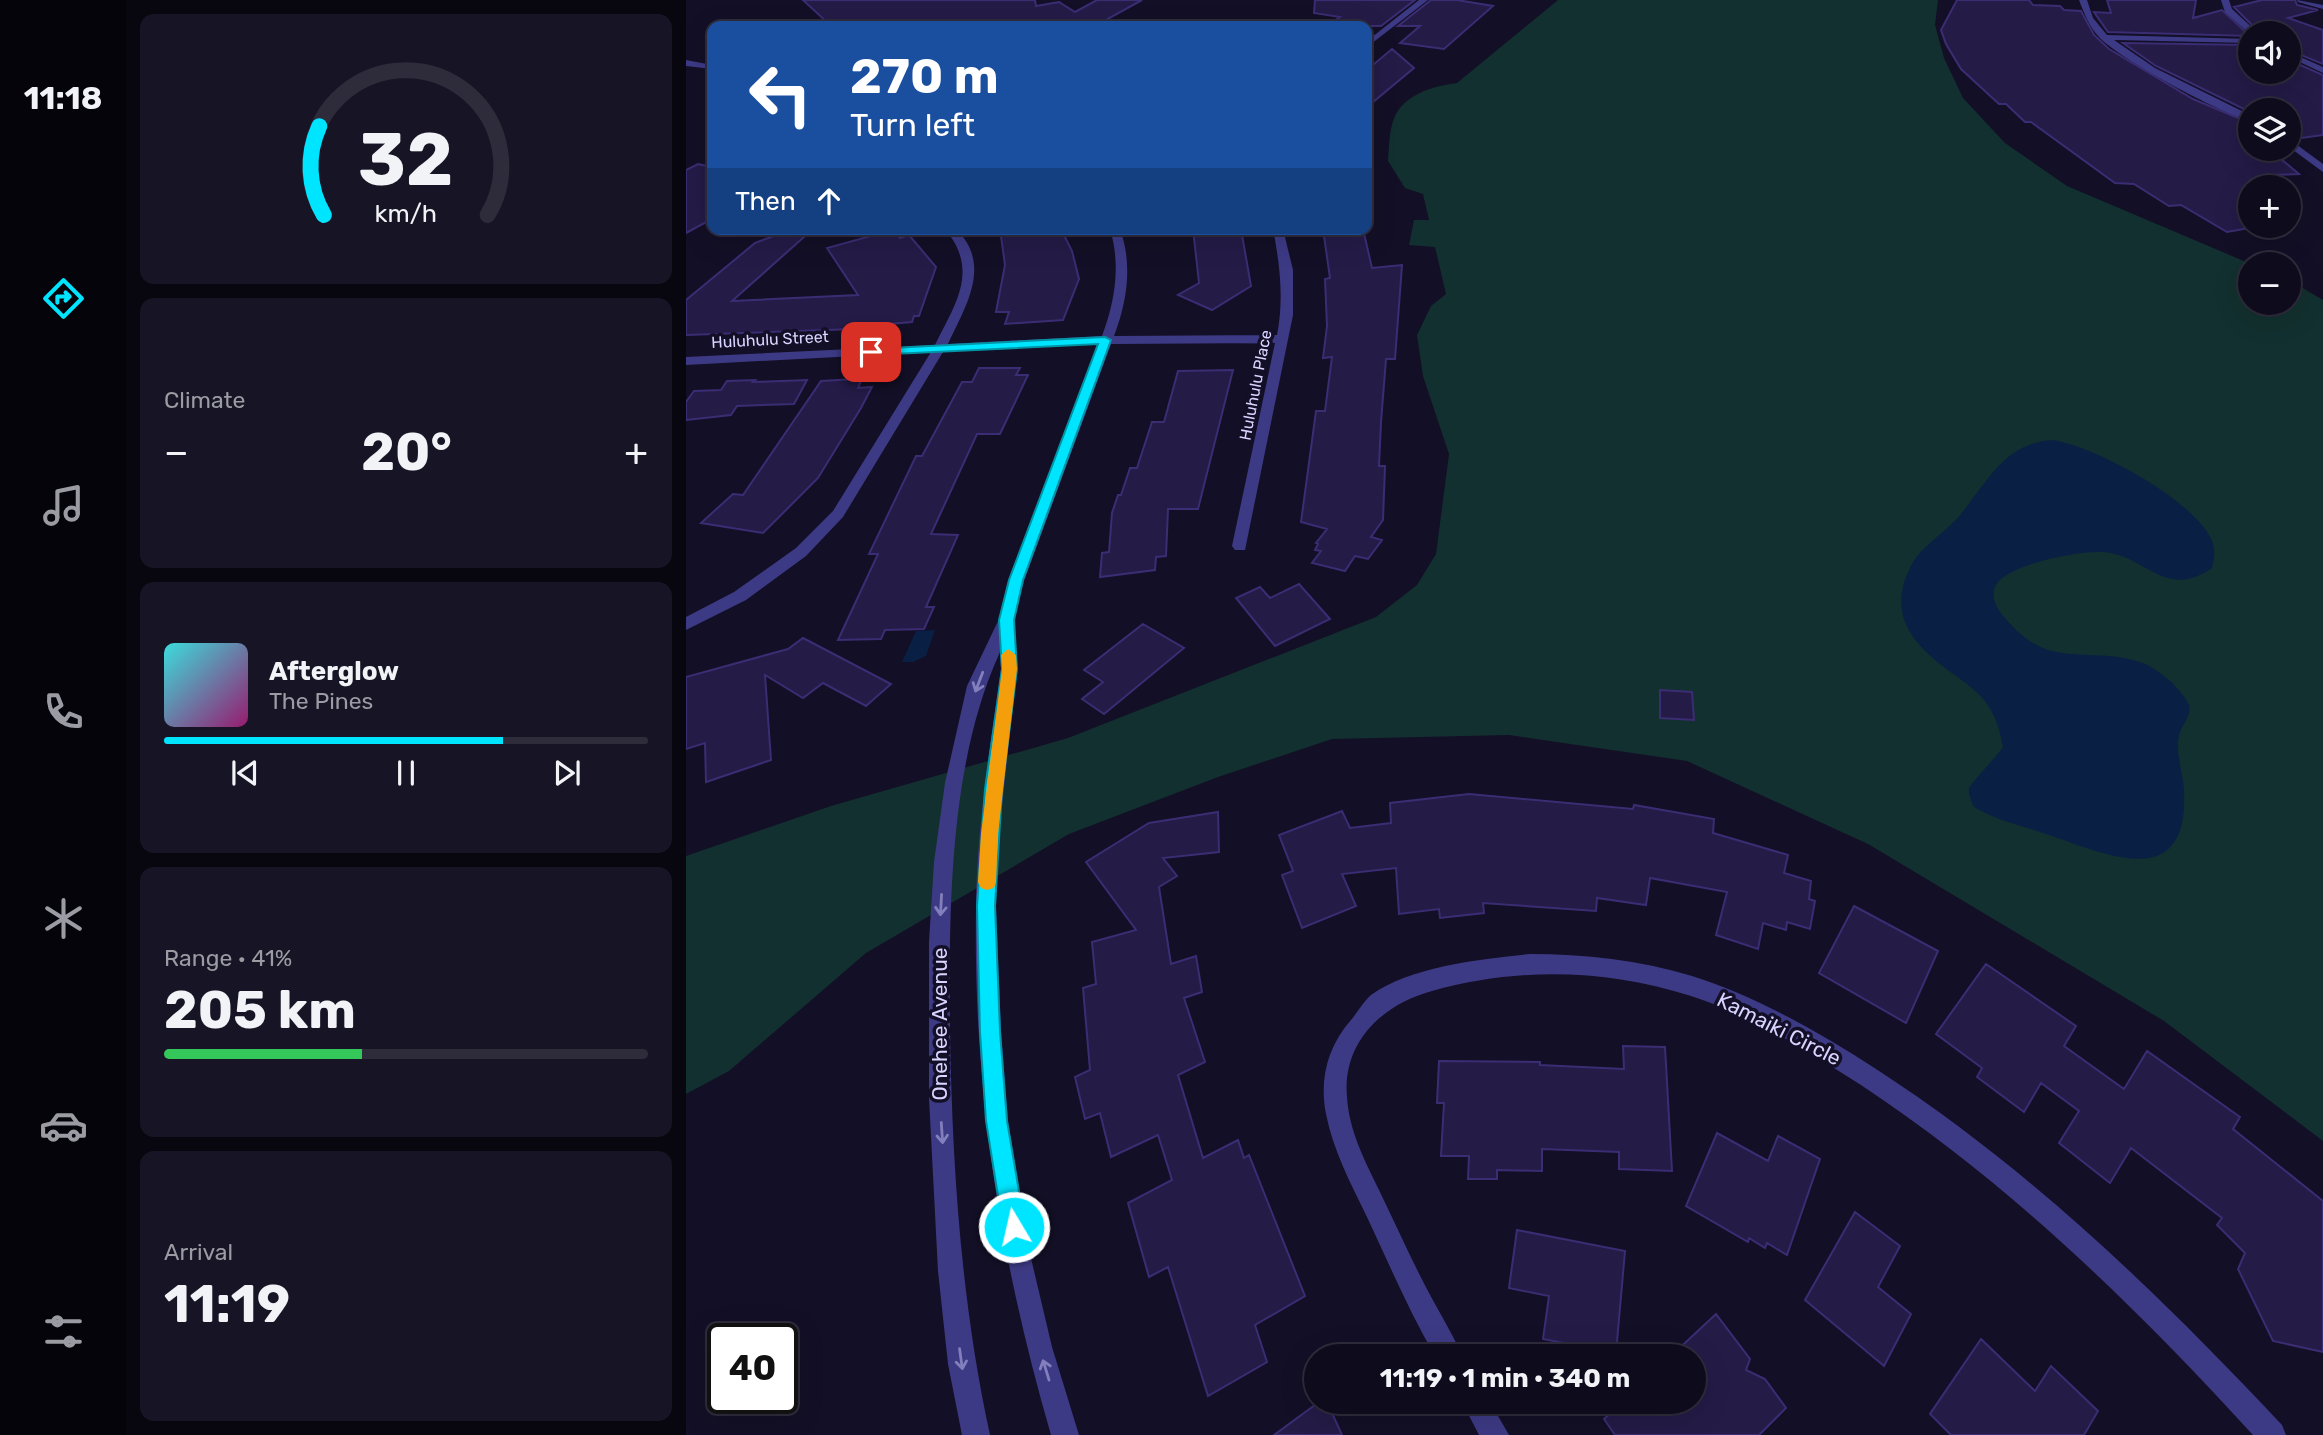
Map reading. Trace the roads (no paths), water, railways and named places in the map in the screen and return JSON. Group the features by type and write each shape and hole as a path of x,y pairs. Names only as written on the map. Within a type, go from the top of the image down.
{"street":[{"path":"1372,41 1424,0"},
{"path":"2083,0 2086,16 2104,37 2129,56 2238,112"},
{"path":"2225,0 2228,10 2240,21"},
{"path":"2301,0 2323,7"},
{"path":"2104,37 2238,41"},
{"path":"2301,60 2323,70"},
{"path":"686,63 707,66"},
{"path":"2301,152 2323,169"},
{"path":"686,624 740,596 771,574 801,552 838,514 939,349 967,292 967,254 956,235"},
{"name":"Onehee Avenue","path":"976,1435 961,1364 951,1271 940,1098 939,943 944,862 954,783 976,686 1006,620 1016,580 1115,317 1123,277 1117,235"},
{"name":"Huluhulu Place","path":"1240,546 1287,315 1287,270 1279,235"},
{"name":"Huluhulu Street","path":"686,361 1105,340 1282,339"},
{"name":"Onehee Avenue","path":"1006,620 1009,669 990,821 986,906 991,1058 996,1121 1018,1254 1039,1347 1065,1435"},
{"name":"Kamaiki Circle","path":"1443,1344 1393,1247 1345,1143 1334,1094 1343,1047 1379,1002 1424,982 1475,969 1535,963 1600,966 1646,973 1720,996 1756,1013 1872,1079 1937,1122 2074,1233 2206,1363 2272,1435"},
{"path":"1482,1414 1495,1435"}],"water":[{"path":"2052,440 2092,452 2141,477 2165,493 2202,525 2214,548 2212,568 2196,577 2183,580 2159,575 2124,557 2099,552 2067,555 2031,564 2003,577 1994,589 1995,602 2002,614 2021,635 2037,645 2068,654 2120,657 2140,662 2167,678 2188,703 2189,714 2178,739 2184,790 2182,822 2174,843 2160,854 2142,859 2099,852 2003,820 1974,807 1969,794 1970,786 2003,747 1996,721 1989,707 1976,692 1923,649 1906,625 1902,611 1901,597 1905,581 1917,557 1958,517 2000,464 2023,448"},
{"path":"935,630 926,656 913,662 902,662 916,631"}]}
